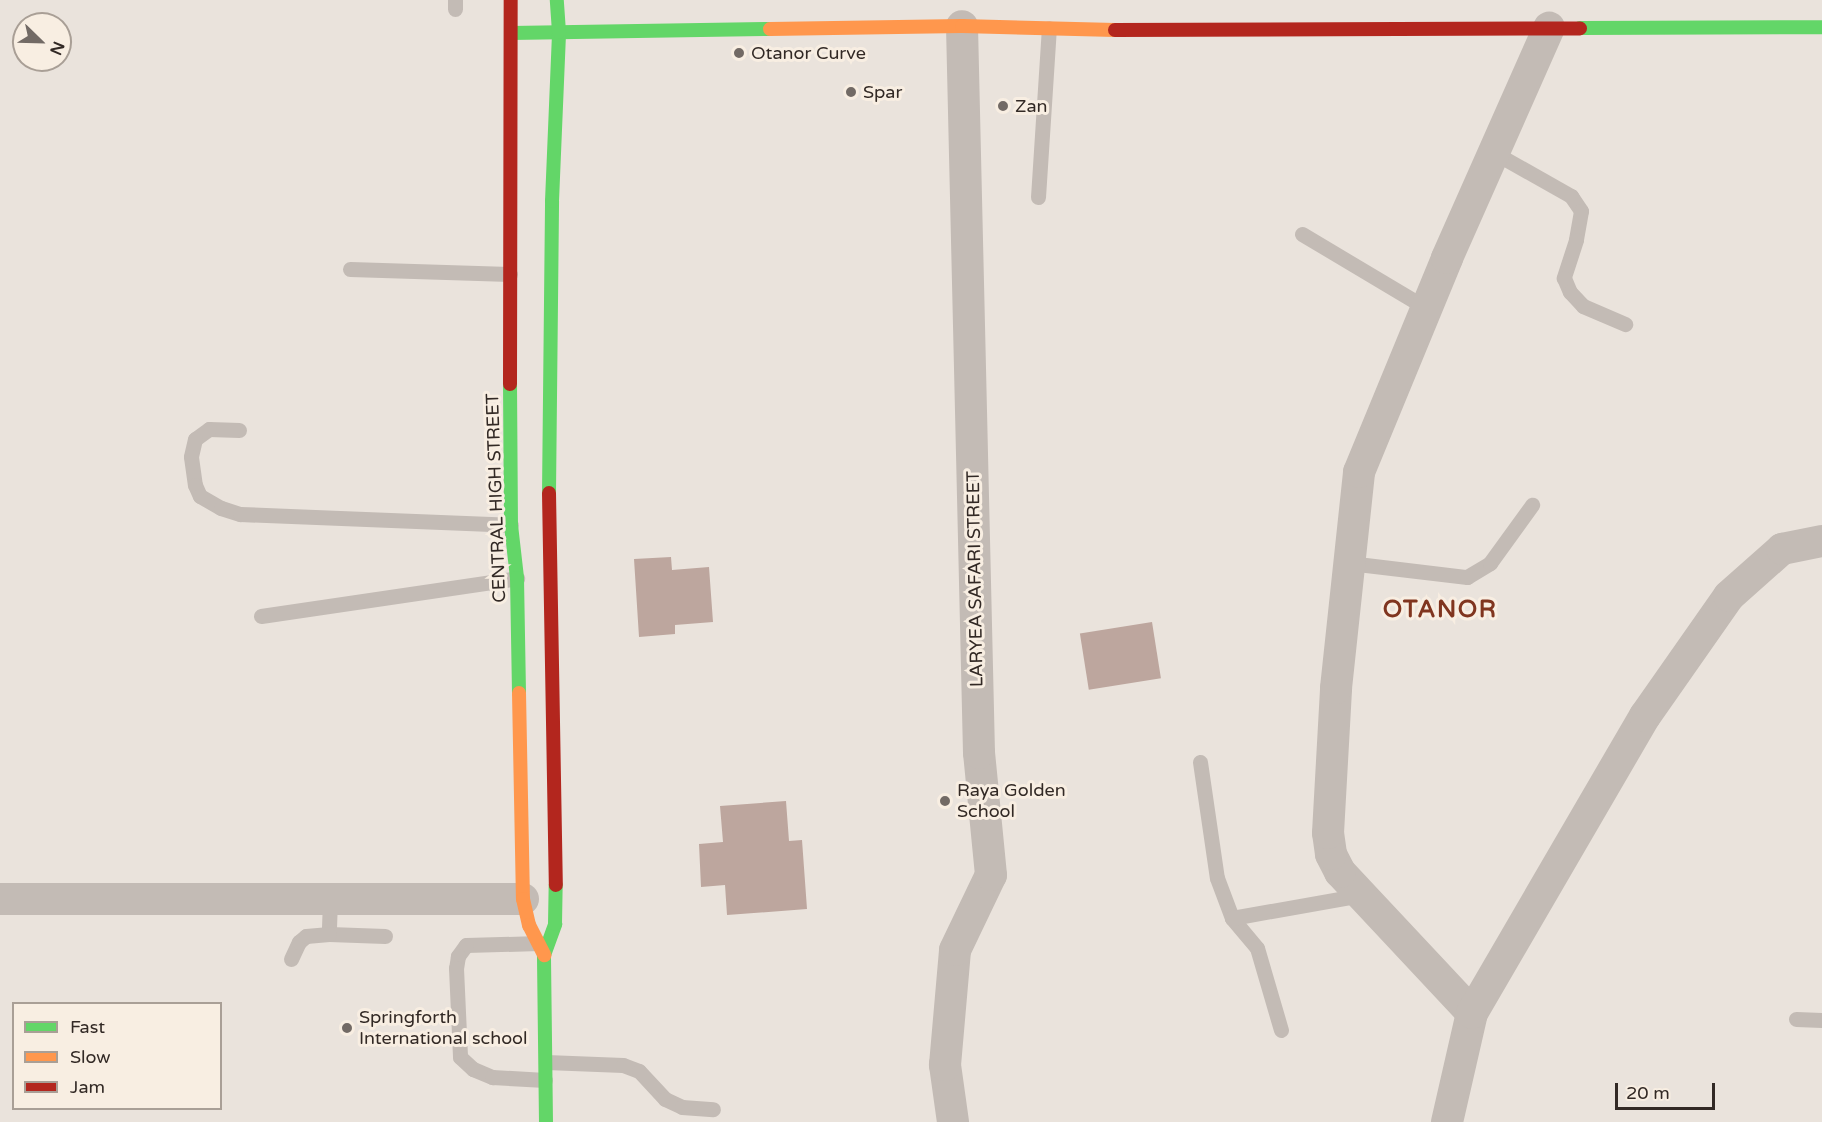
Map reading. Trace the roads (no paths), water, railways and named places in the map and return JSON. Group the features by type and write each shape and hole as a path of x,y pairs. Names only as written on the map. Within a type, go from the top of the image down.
{"street":[{"name":"CENTRAL HIGH STREET","path":"511,0 511,525 517,578 523,899 529,925 542,949 546,1122"},
{"name":"CENTRAL HIGH STREET","path":"542,949 555,924 556,897 548,566 552,201 559,32 557,0"},
{"path":"511,33 962,26 1161,31 1822,27"},
{"name":"LARYEA SAFARI STREET","path":"953,1122 945,1065 955,950 991,875 979,753 962,26"},
{"path":"1472,1013 1340,872 1331,854 1328,833 1336,688 1359,472 1426,308 1549,28"},
{"path":"1447,1122 1472,1013 1646,716 1729,596 1782,549 1822,541"},
{"path":"0,899 523,899"}],"lane":[{"path":"1038,196 1049,28"},
{"path":"1493,152 1571,196 1581,211 1576,240 1564,278 1570,292 1583,306 1624,324"},
{"path":"1302,234 1426,308"},
{"path":"350,269 510,274"},
{"path":"240,430 209,429 195,439 191,457 195,485 200,496 221,508 240,514 511,525"},
{"path":"1349,563 1467,577 1491,563 1532,505"},
{"path":"261,616 517,578"},
{"path":"1200,762 1217,878 1232,918 1257,948 1281,1030"},
{"path":"1232,918 1361,895"},
{"path":"329,934 330,898"},
{"path":"291,959 299,942 306,936 329,934 385,936"},
{"path":"542,949 466,945 458,956 456,968 460,1057 473,1069 492,1077 545,1080"},
{"path":"1796,1019 1822,1020"},
{"path":"546,1062 623,1065 639,1071 664,1099 682,1107 713,1109"}],"place":[{"name":"Otanor Curve","path":"739,53"},
{"name":"Spar","path":"851,92"},
{"name":"Zan","path":"1003,106"},
{"name":"Raya Golden School","path":"945,801"},
{"name":"Springforth International school","path":"347,1028"}],"district":[{"name":"OTANOR","path":"1440,610"}]}
